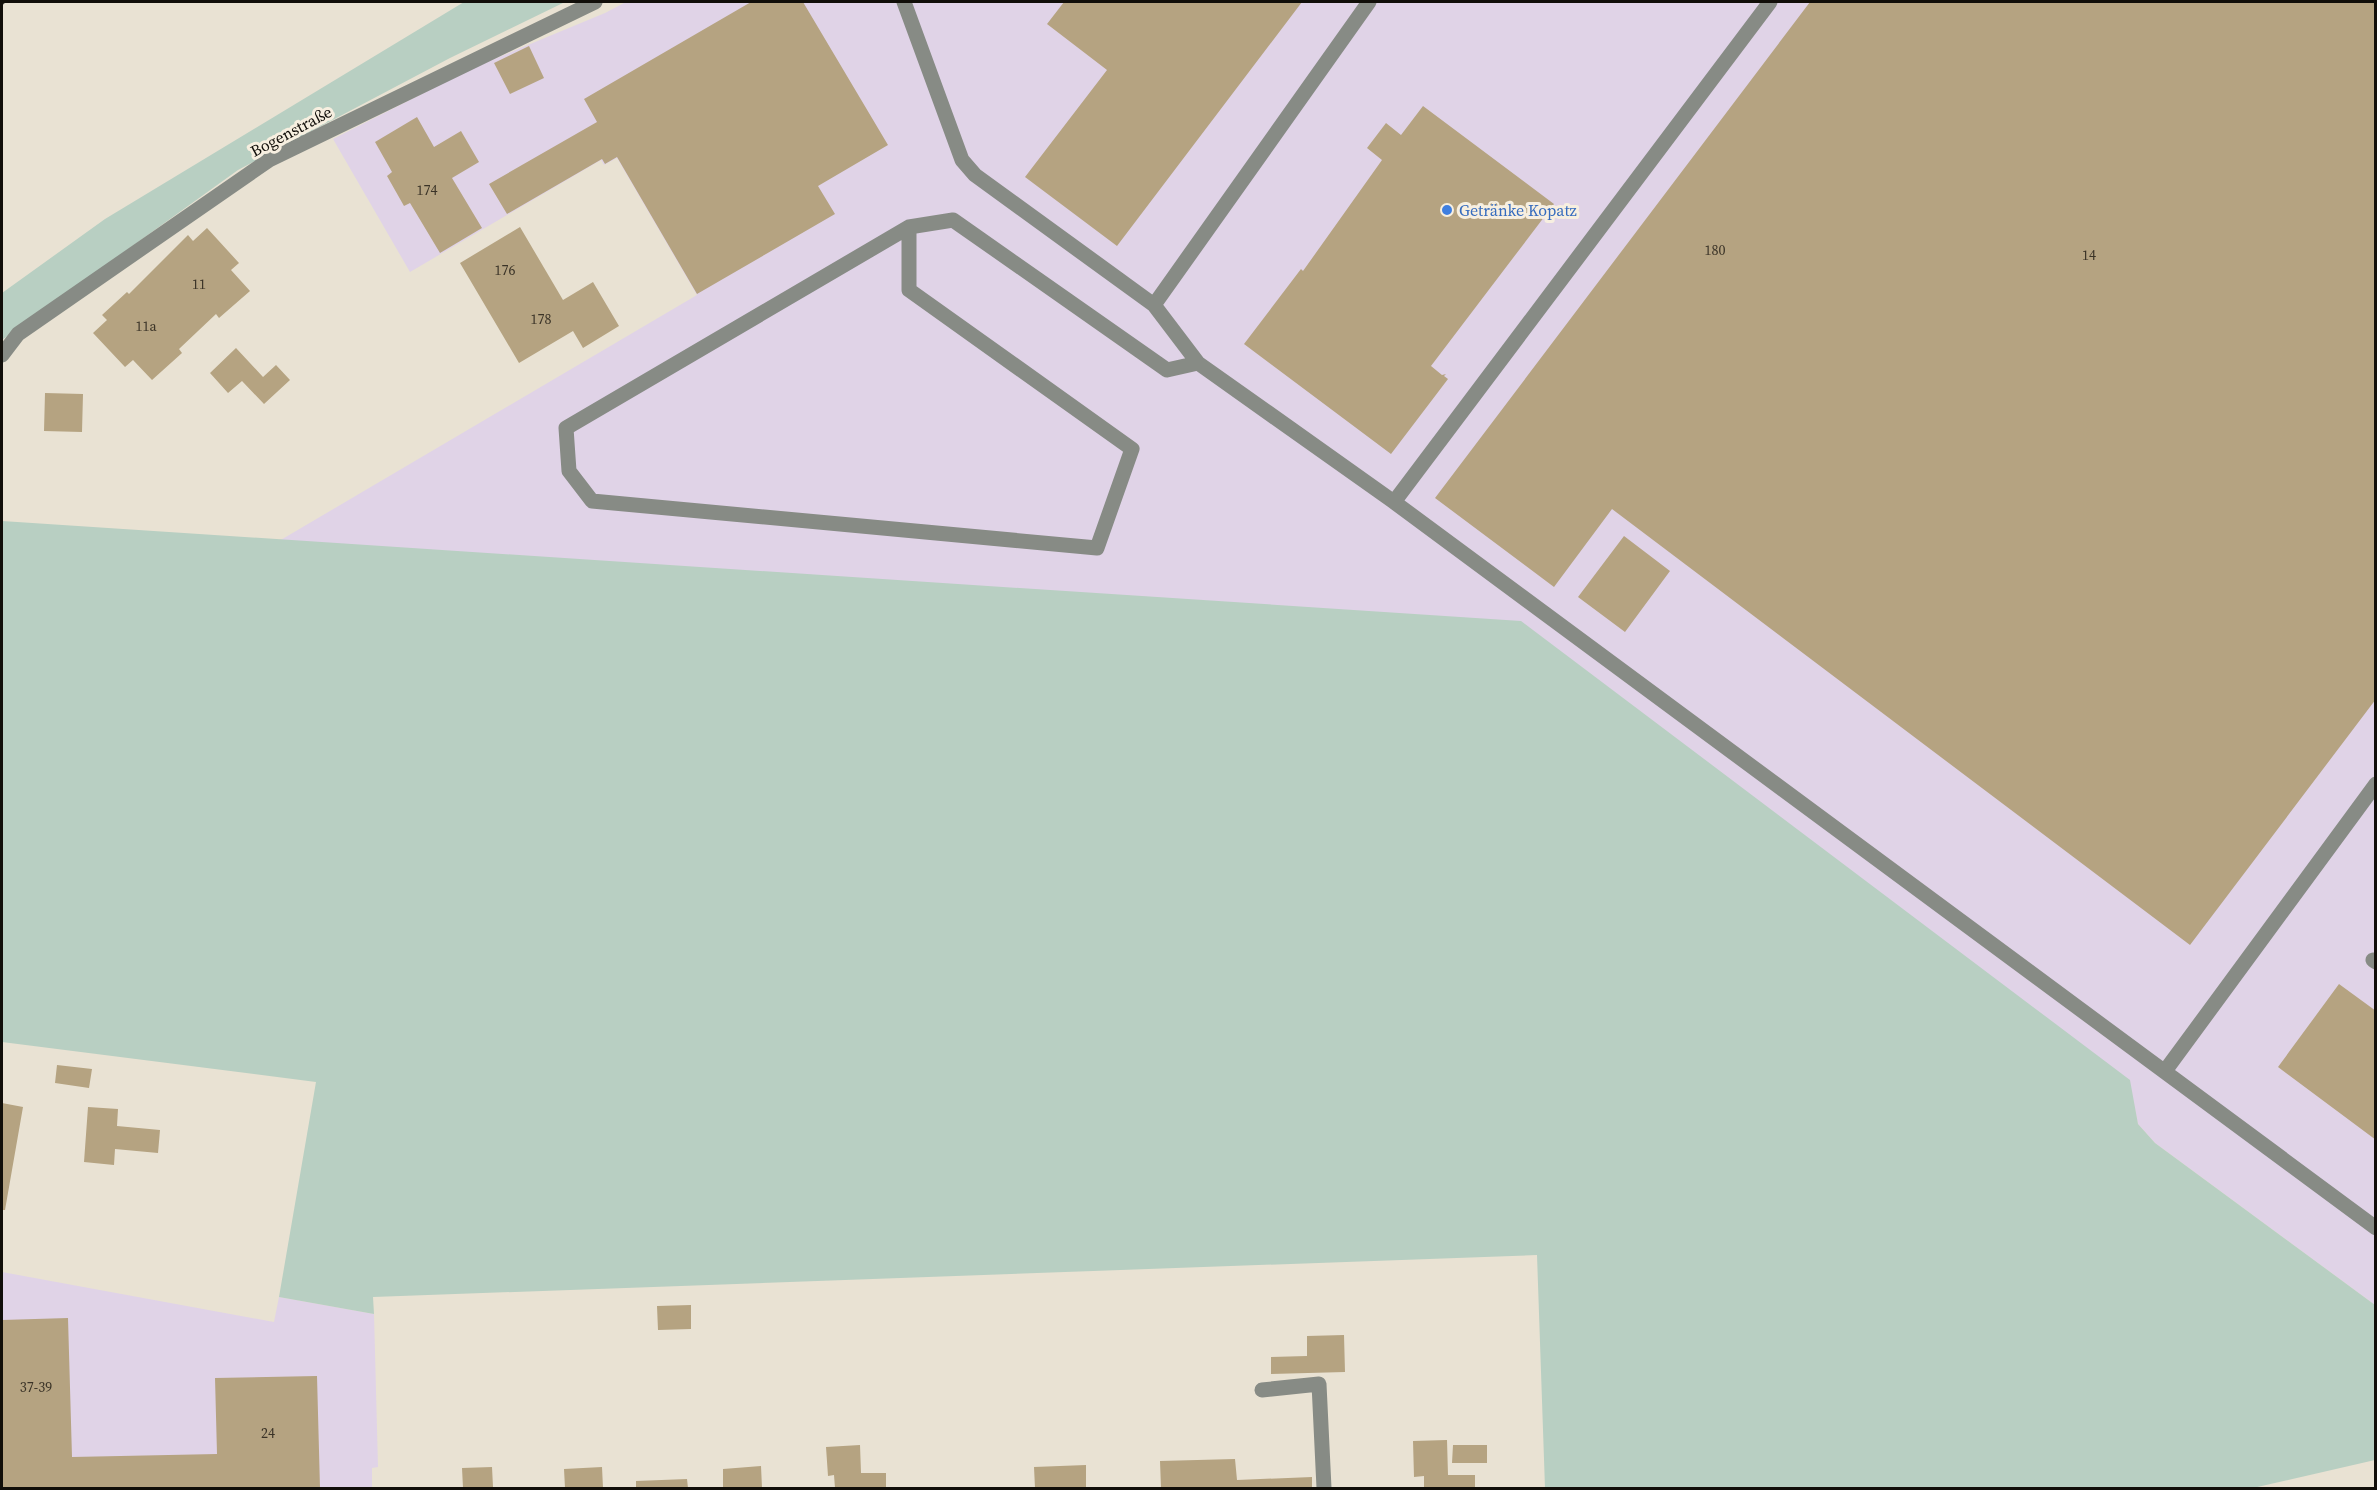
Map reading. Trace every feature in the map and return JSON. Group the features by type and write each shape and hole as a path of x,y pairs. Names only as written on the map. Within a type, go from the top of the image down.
{"street":[{"name":"Bogenstraße","path":"2,355 18,334 269,160 595,2"},
{"path":"904,2 962,160 975,175 1154,305 1198,363 1394,502 2376,1228"},
{"path":"1154,305 1369,2"},
{"path":"1394,502 1770,2"},
{"path":"909,227 909,290 1132,449 1097,548 592,501 569,471 566,428 909,227 953,220 1167,370 1198,363"},
{"path":"2165,1071 2376,784"},
{"path":"1262,1390 1319,1384 1324,1488"}],"shaded area":[{"path":"626,2 2375,2 2375,1305 2155,1143 2138,1124 2129,1080 279,541 697,295 617,158 604,165 601,160 410,272 333,139 475,67 605,13"},
{"path":"2,1272 274,1322 279,1297 374,1314 378,1467 372,1468 372,1488 2,1488"}],"green space":[{"path":"464,2 565,2 450,58 238,170 2,340 2,293 105,219"},
{"path":"2,521 1521,621 2130,1080 2138,1124 2155,1143 2375,1305 2375,1460 2253,1488 1545,1488 1537,1255 373,1297 374,1314 279,1297 316,1082 2,1042"}],"building":[{"path":"751,2 803,2 888,145 818,186 835,214 697,294 617,157 605,164 602,159 507,214 489,184 597,122 584,99"},
{"path":"1064,2 1302,2 1117,246 1025,177 1107,70 1047,24"},
{"path":"1810,2 2376,2 2376,699 2190,945 1612,509 1554,587 1435,498"},
{"path":"529,46 544,78 510,94 494,63"},
{"path":"1423,106 1554,204 1431,366 1442,375 1446,374 1444,376 1448,379 1391,454 1244,344 1301,269 1303,271 1382,160 1367,148 1386,123 1401,135"},
{"path":"417,117 434,147 461,131 479,162 452,178 482,228 440,253 410,203 404,206 387,176 392,172 375,142"},
{"path":"520,227 563,300 593,282 619,326 583,348 573,331 519,363 460,263"},
{"path":"207,228 239,263 231,270 250,291 219,318 216,314 179,349 182,353 152,380 133,360 125,367 93,333 107,320 102,315 127,292 129,294 188,235 193,241"},
{"path":"236,348 263,377 276,365 290,380 264,404 242,381 228,393 210,373"},
{"path":"45,393 83,394 82,432 44,431"},
{"path":"1624,536 1670,571 1625,632 1578,597"},
{"path":"2339,984 2376,1011 2376,1140 2278,1067"},
{"path":"57,1065 92,1069 89,1088 55,1083"},
{"path":"2,1103 23,1107 5,1210 2,1210"},
{"path":"88,1107 118,1109 117,1126 160,1130 158,1153 115,1149 114,1165 84,1162"},
{"path":"691,1305 691,1329 658,1330 657,1306"},
{"path":"68,1318 72,1457 217,1454 215,1378 317,1376 320,1488 2,1488 2,1320"},
{"path":"1344,1335 1345,1372 1271,1374 1271,1357 1307,1356 1307,1336"},
{"path":"1447,1440 1448,1475 1475,1475 1475,1488 1424,1488 1424,1476 1414,1477 1413,1441"},
{"path":"860,1445 861,1473 886,1473 886,1488 835,1488 834,1475 828,1476 826,1447"},
{"path":"1453,1445 1487,1445 1487,1463 1452,1463"},
{"path":"1235,1459 1237,1480 1312,1477 1312,1488 1161,1488 1160,1461"},
{"path":"1086,1465 1086,1488 1035,1488 1034,1467"},
{"path":"761,1466 762,1488 723,1488 723,1469"},
{"path":"492,1467 493,1487 463,1488 462,1468"},
{"path":"602,1467 603,1488 565,1488 564,1469"},
{"path":"687,1479 688,1488 636,1488 636,1481"}],"place":[{"name":"Getränke Kopatz","path":"1447,210"}]}
